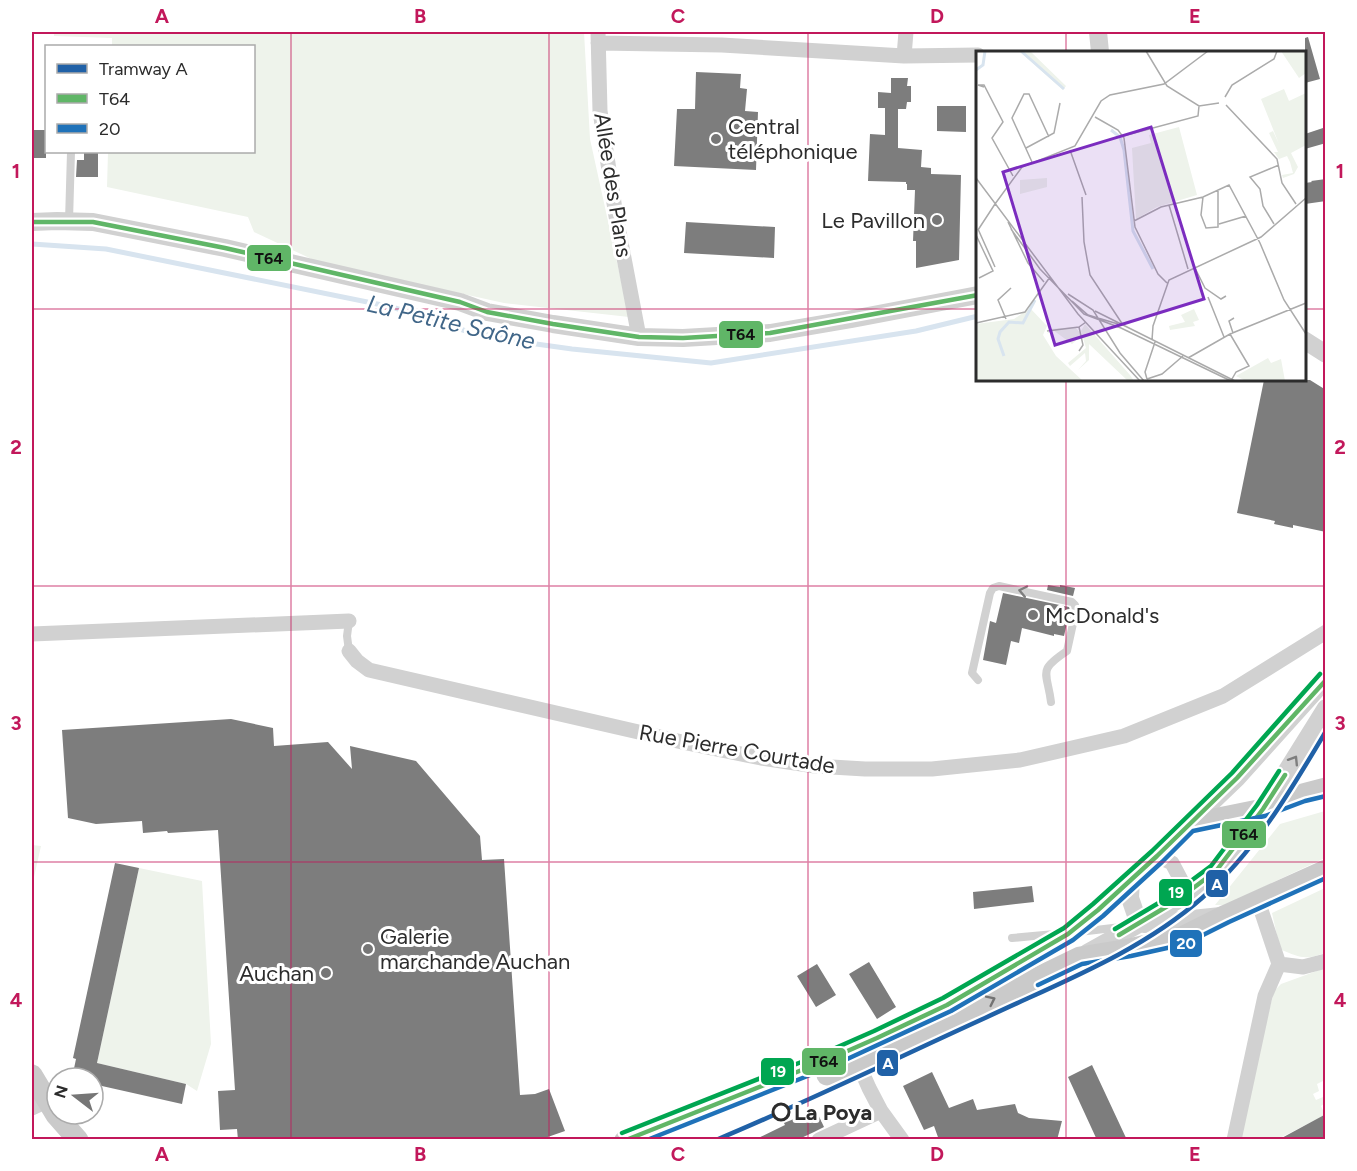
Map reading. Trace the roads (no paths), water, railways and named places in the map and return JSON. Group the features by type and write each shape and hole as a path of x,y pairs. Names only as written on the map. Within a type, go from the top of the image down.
{"main road":[{"path":"625,1140 827,1060 947,1005 1068,934 1098,910 1189,824 1263,809 1326,788"},
{"path":"668,1140 685,1131 858,1063 1080,957 1182,937 1326,870"},
{"path":"32,1075 39,1105 56,1115 78,1140"}],"street":[{"path":"904,56 906,32"},
{"path":"1098,32 1101,51"},
{"path":"598,37 723,38 904,56 976,55"},
{"name":"Allée des Plans","path":"598,37 600,111 616,216 639,337"},
{"path":"32,222 93,222 225,248 460,302 487,312 639,337 683,338 770,333 976,295"},
{"path":"1306,341 1326,354"},
{"path":"32,634 349,621"},
{"name":"Rue Pierre Courtade","path":"349,651 369,670 761,758 815,766 932,769 1020,760 1124,736 1223,696 1326,632"},
{"path":"1189,824 1237,778 1326,680"},
{"path":"1080,957 1139,924 1216,871 1263,809 1326,708"},
{"path":"1157,856 1172,863 1181,880 1176,900"},
{"path":"1131,879 1130,898 1139,924"},
{"path":"1234,1140 1265,996 1279,964 1258,901"},
{"path":"1139,924 1226,915"},
{"path":"1279,964 1303,967 1326,961"},
{"path":"877,1038 858,1063 881,1111 902,1140"},
{"path":"819,1140 881,1111"}],"lane":[{"path":"69,221 71,153"},
{"path":"978,680 972,674 993,588 999,586 1072,602 1076,605 1076,610 1067,651 1052,662 1046,670 1046,680 1052,702"},
{"path":"349,621 347,636 349,651"},
{"path":"1012,938 1068,934 1139,924"}],"waterway":[{"name":"La Petite Saône","path":"32,244 106,249 392,307 466,331 529,343 711,363 916,331 976,316"}],"tram line":[{"name":"A","path":"716,1140 817,1096 1098,966 1178,918 1221,880 1255,841 1285,798 1326,731"}],"place":[{"name":"Central téléphonique","path":"716,139"},
{"name":"Le Pavillon","path":"937,220"},
{"name":"McDonald's","path":"1033,615"},
{"name":"Galerie marchande Auchan","path":"368,949"},
{"name":"Auchan","path":"326,973"},
{"name":"La Poya","path":"781,1112"}]}
